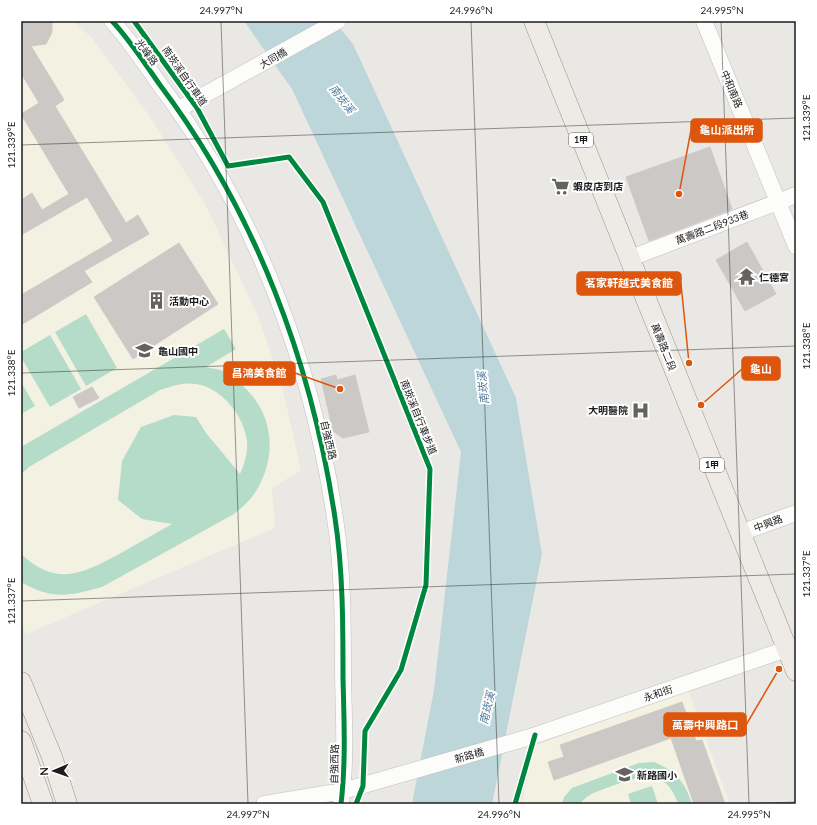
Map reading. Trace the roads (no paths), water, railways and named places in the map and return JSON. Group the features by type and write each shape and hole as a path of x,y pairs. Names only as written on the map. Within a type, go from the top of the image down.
{"main road":[{"name":"萬壽路二段","path":"534,21 628,259 796,671"},
{"path":"21,682 52,757 67,804"},
{"path":"21,741 43,804"}],"street":[{"name":"大同橋","path":"179,109 208,95 338,21"},
{"name":"中和南路","path":"704,21 796,246"},
{"name":"光峰路","path":"115,22 179,109"},
{"name":"自強西路","path":"179,109 218,170 273,284 310,398 325,457 336,520 341,588 344,712 342,798"},
{"name":"萬壽路二段933巷","path":"628,259 796,195"},
{"name":"中興路","path":"740,533 796,513"},
{"name":"永和街","path":"530,737 787,649"},
{"name":"新路橋","path":"342,798 407,773 530,737"},
{"path":"264,804 342,798"}],"water":[{"name":"南崁溪","path":"244,21 334,21 353,44 516,398 542,554 492,804 412,804 434,690 461,452 292,89"}],"place":[{"name":"蝦皮店到店","path":"560,186"},
{"name":"龜山派出所","path":"679,194"},
{"name":"仁德宮","path":"746,277"},
{"name":"活動中心","path":"156,301"},
{"name":"龜山國中","path":"145,351"},
{"name":"茗家軒越式美食館","path":"689,363"},
{"name":"昌鴻美食館","path":"340,389"},
{"name":"龜山","path":"701,405"},
{"name":"大明醫院","path":"641,410"},
{"name":"萬壽中興路口","path":"779,669"},
{"name":"新路國小","path":"624,775"}]}
